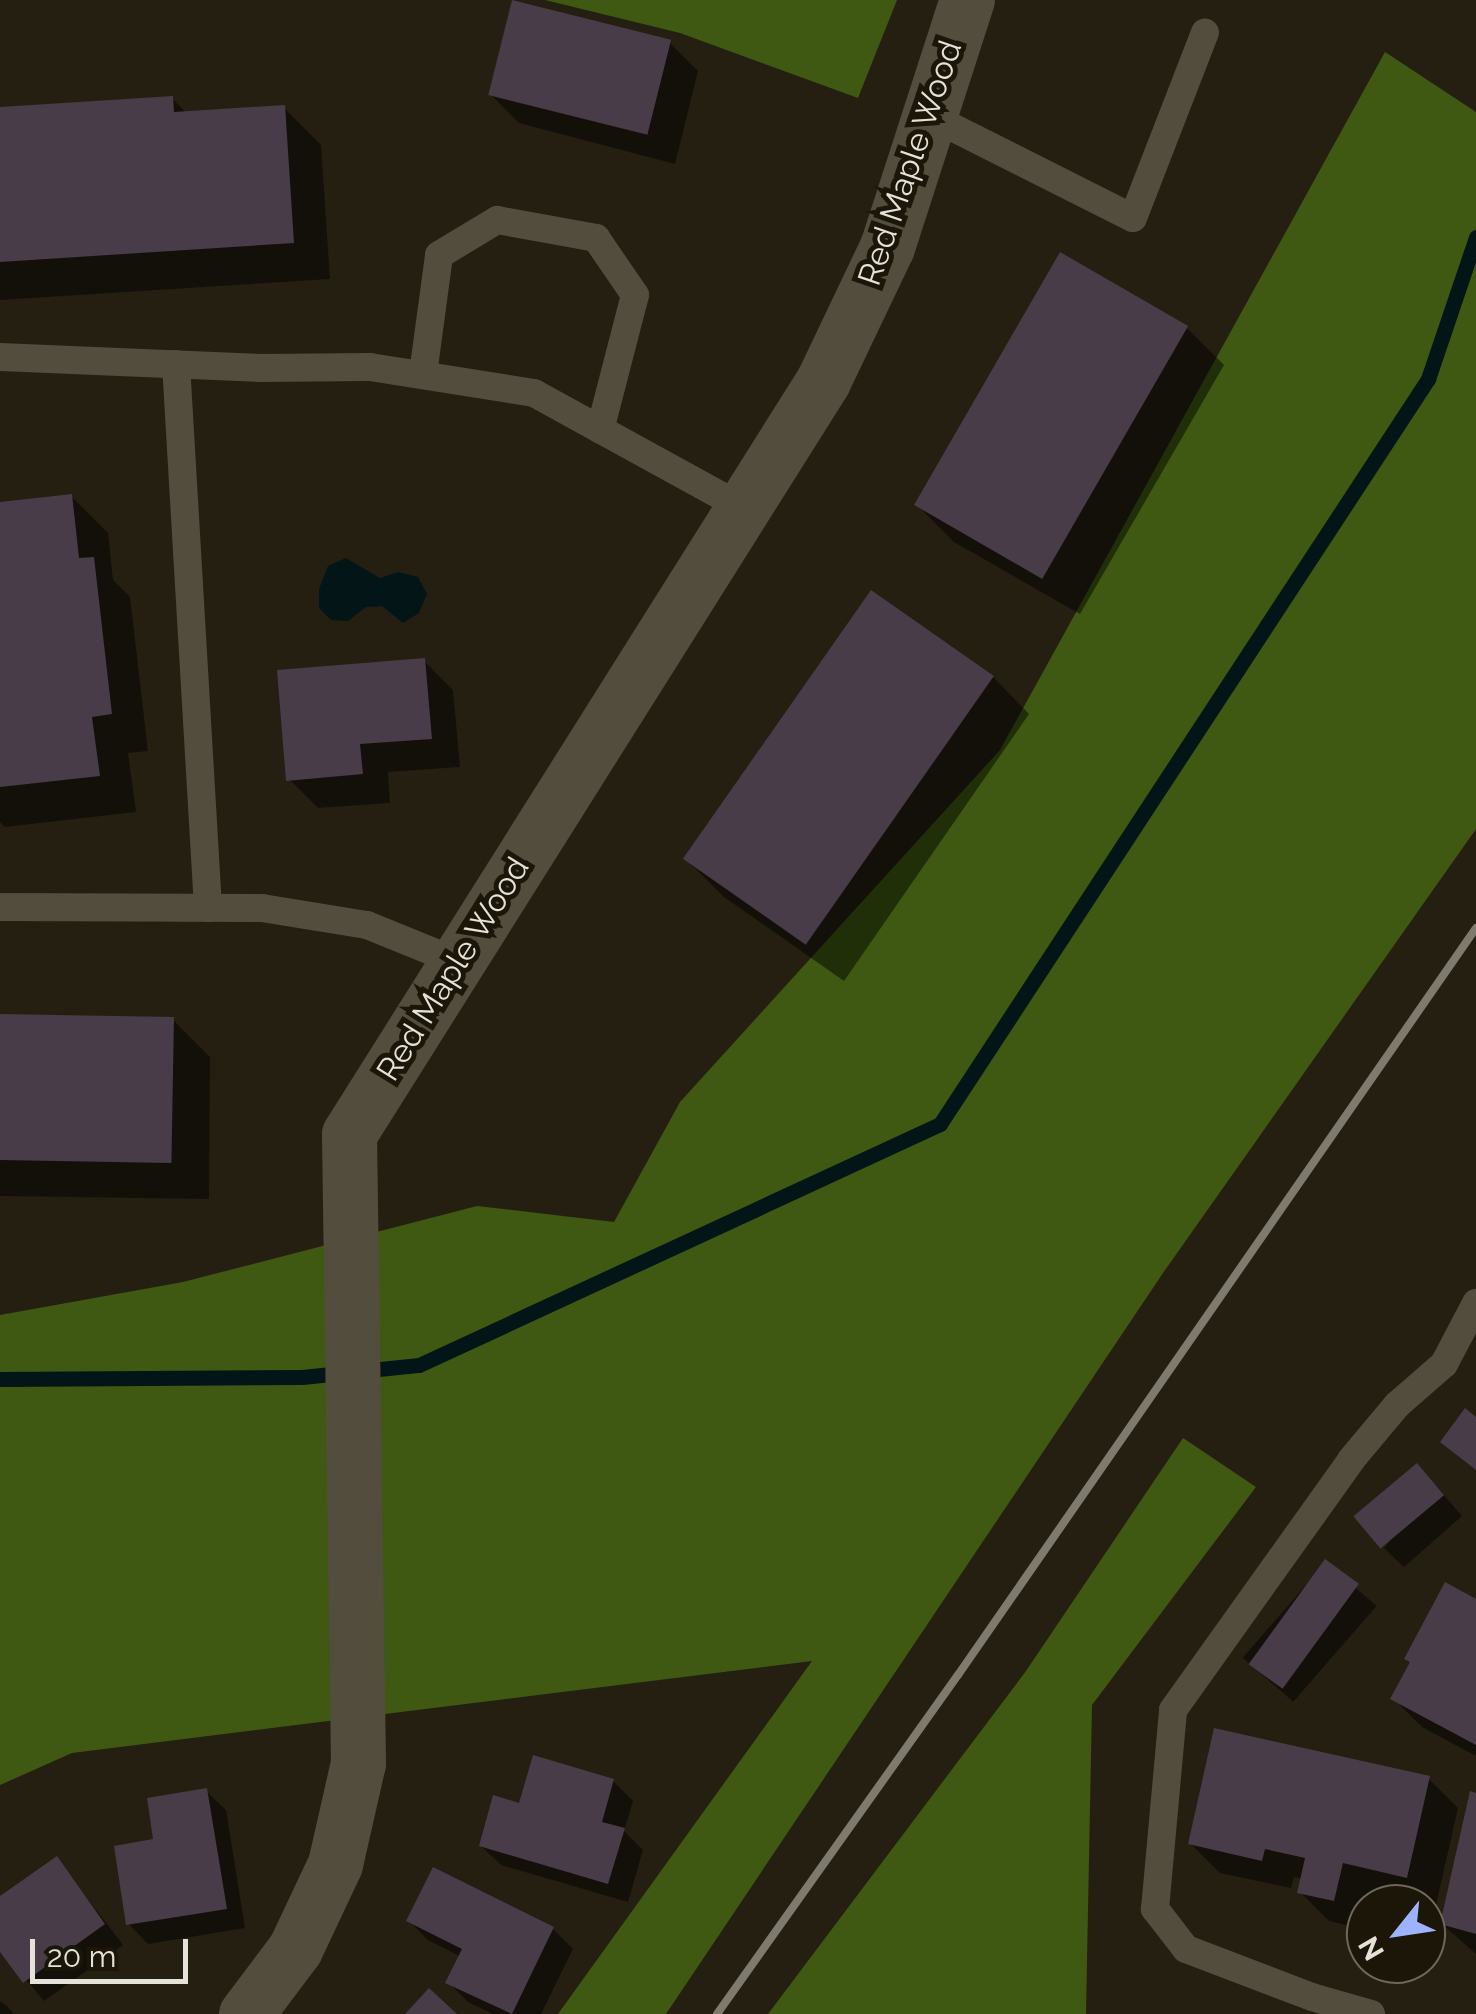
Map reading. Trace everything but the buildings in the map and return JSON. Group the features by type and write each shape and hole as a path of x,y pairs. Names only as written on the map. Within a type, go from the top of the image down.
{"street":[{"name":"Red Maple Wood","path":"246,2014 295,1948 335,1864 358,1762 349,1134 823,381 887,247 968,0"}],"lane":[{"path":"928,115 1133,218 1205,32"},
{"path":"422,374 440,255 497,220 596,238 635,295 600,430"},
{"path":"0,357 370,366 534,393 744,509"},
{"path":"176,364 208,908"},
{"path":"0,907 262,908 350,923 458,962"},
{"path":"1371,2014 1312,1997 1186,1949 1155,1909 1173,1710 1351,1460 1397,1405 1444,1364 1476,1303"}],"green space":[{"path":"545,0 897,0 858,98 680,33"},
{"path":"1385,52 1476,112 1476,829 1163,1273 666,2014 558,2014 812,1661 72,1753 0,1785 0,1315 183,1282 477,1206 614,1222 680,1102 1000,750"},
{"path":"1183,1438 1256,1487 1092,1705 1086,2014 768,2014 1026,1671"}],"shaded area":[{"path":"346,558 380,578 398,572 418,577 427,594 419,613 403,623 382,606 366,607 348,621 331,620 319,608 319,589 328,566"}],"waterway":[{"path":"0,1379 302,1377 419,1365 940,1124 1428,379 1476,237"}],"railway":[{"path":"717,2014 958,1675 1476,928"}]}
